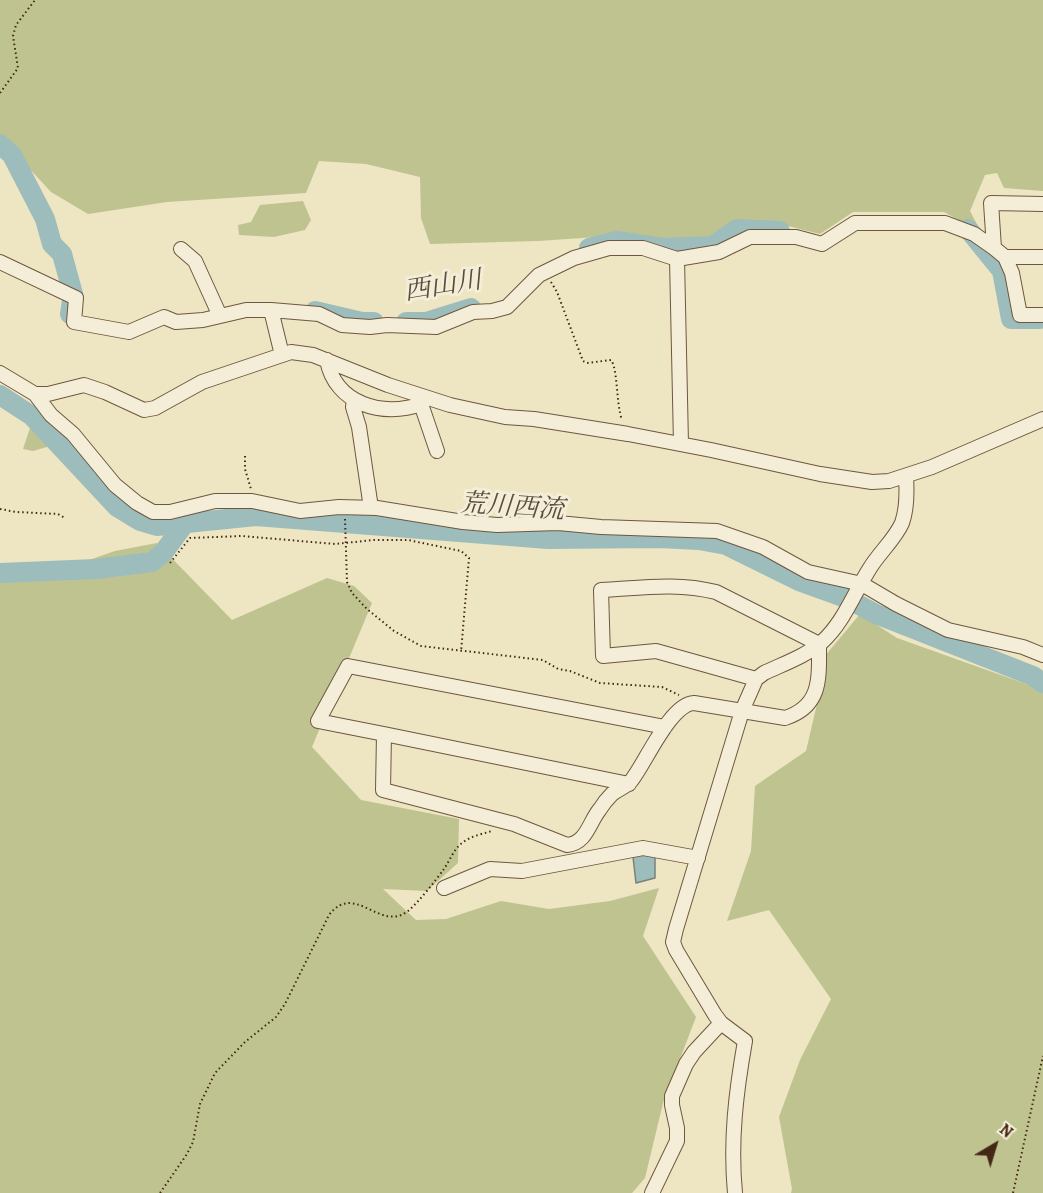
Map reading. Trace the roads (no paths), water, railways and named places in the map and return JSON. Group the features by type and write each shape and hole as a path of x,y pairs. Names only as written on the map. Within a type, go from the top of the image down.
{"street":[{"path":"1043,204 991,203 1000,253 1012,273 1020,315 1043,315"},
{"path":"0,262 76,298 74,322 129,332 164,317 176,322 203,320 246,310 319,314 342,325 361,327 387,325 436,327 473,312 507,307 539,275 574,258 609,248 643,248 677,259 719,252 750,237 796,237 822,244 855,223 945,223 974,234 1000,253 1043,257"},
{"path":"181,249 195,261 220,316"},
{"path":"677,259 681,444"},
{"path":"271,310 286,353"},
{"path":"35,394 48,394 84,386 105,392 144,410 155,408 202,382 286,353 314,355 421,400 505,417 534,419 626,434 872,482 889,481 932,468 1043,419"},
{"path":"327,360 336,384 354,400 372,407 405,409 421,400"},
{"path":"0,373 35,394 51,415 73,434 115,485 145,508 162,513 215,501 252,501 300,511 314,508 371,508 497,525 558,523 601,527 717,531 763,547 808,572 861,586 948,630 1023,647 1043,655"},
{"path":"354,400 353,407 359,427 371,508"},
{"path":"421,400 437,451"},
{"path":"735,1193 732,1167 734,1113 745,1041 721,1023 673,942 742,711 756,679 819,644 829,635 903,520 907,494 906,477"},
{"path":"756,679 656,651 603,656 601,590 675,585 698,587 716,592 819,644"},
{"path":"384,734 383,790 514,824 567,845 583,838 598,811 612,794 629,784 665,727 687,703 784,718 799,713 808,706 819,681 819,644"},
{"path":"629,784 318,721 348,666 665,727"},
{"path":"444,888 490,869 522,871 643,848 698,858"},
{"path":"652,1193 677,1141 672,1096 694,1052 721,1023"}],"water":[{"path":"646,854 655,855 655,878 636,883 633,857"}],"waterway":[{"name":"西山川","path":"0,144 12,155 45,219 52,244 62,254 73,294 70,314"},
{"name":"西山川","path":"589,248 617,241 663,248 713,246 737,229 780,231"},
{"name":"西山川","path":"968,229 1002,271 1011,319 1040,319"},
{"name":"西山川","path":"406,322 426,322 471,308"},
{"name":"西山川","path":"315,311 362,322 374,322"},
{"name":"荒川西流","path":"0,395 32,416 117,507 140,521 157,526 256,516 548,539 699,540 726,545 799,581 846,598 876,614 1033,676 1043,683"},
{"path":"0,573 96,569 152,562 163,553 185,523"}]}
